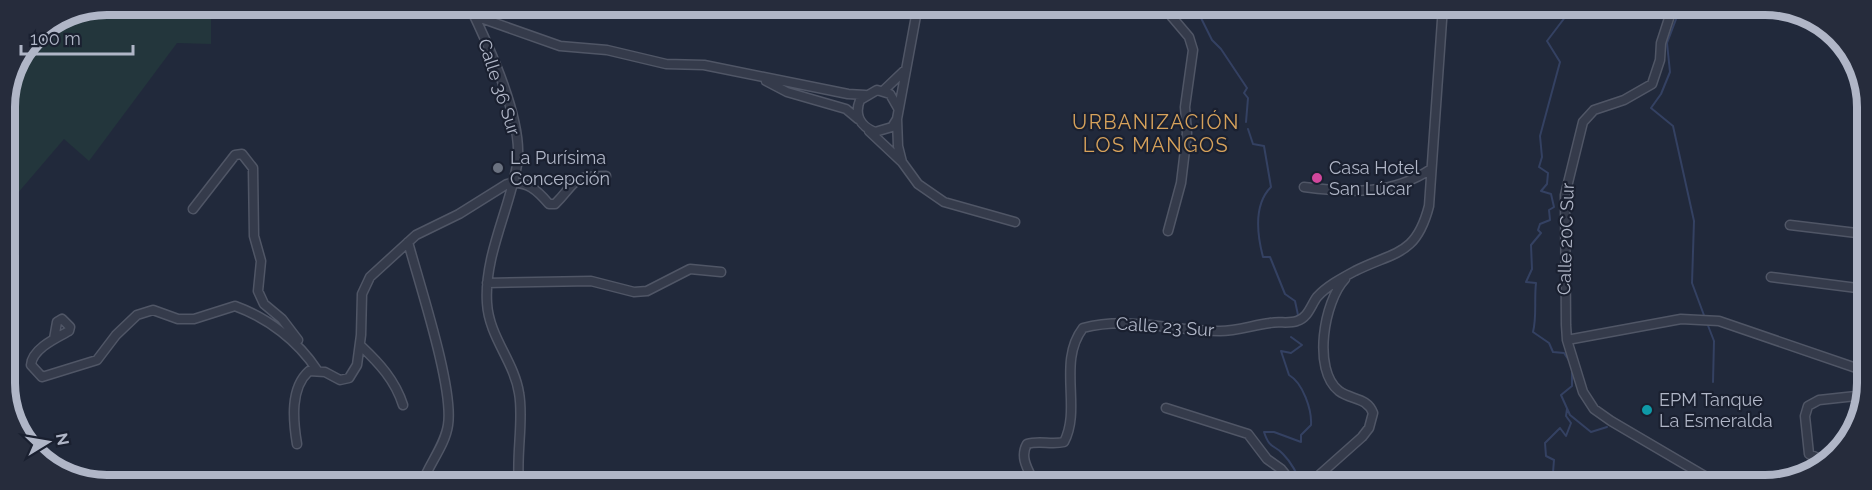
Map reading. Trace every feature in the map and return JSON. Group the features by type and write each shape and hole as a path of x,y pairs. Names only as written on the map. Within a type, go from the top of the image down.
{"street":[{"path":"902,162 898,146 898,108 916,15"},
{"path":"1168,231 1181,183 1186,133 1185,107 1193,50 1190,37 1171,15"},
{"name":"Calle 23 Sur","path":"1032,475 1023,451 1027,444 1034,441 1054,444 1064,442 1069,432 1070,372 1073,349 1083,328 1104,323 1128,322 1222,331 1277,322 1296,322 1306,315 1322,293 1349,274 1406,249 1419,236 1429,206 1442,15"},
{"name":"Calle 20C Sur","path":"1567,340 1563,286 1564,195 1582,122 1594,110 1624,100 1652,84 1670,15"},
{"path":"475,16 560,46 600,49 666,64 705,65 760,78 848,94 865,95 883,91 905,70"},
{"name":"Calle 36 Sur","path":"475,16 499,75 517,136 519,151 487,283 487,304 494,335 519,392 518,475"},
{"path":"760,78 787,92 846,109 902,162 918,184 944,202 1015,222"},
{"path":"883,91 890,94 898,108"},
{"path":"859,120 858,106 865,95"},
{"path":"867,129 884,131 897,119"},
{"path":"193,209 235,155 242,154 248,159 253,168 254,236 261,261 258,291 264,304 282,320 317,370 340,380 350,378 357,365 361,346 363,286 382,265 416,235 459,214 500,187 513,182 531,186 549,204 555,204 573,181 593,176 606,177"},
{"path":"1304,187 1352,191 1386,189 1409,181 1431,169"},
{"path":"1790,225 1857,233"},
{"path":"408,242 437,351 447,405 448,425 426,475"},
{"path":"487,283 591,281 634,292 646,291 690,269 721,272"},
{"path":"1319,475 1362,437 1371,421 1370,406 1338,390 1327,371 1323,357 1328,306 1332,296 1349,274"},
{"path":"1771,277 1857,288"},
{"path":"54,339 36,352 31,360 31,365 42,376 97,360 133,318 153,310 178,319 194,319 236,306 300,346"},
{"path":"1703,475 1611,422 1594,409 1583,392 1567,340 1681,320 1719,321 1857,368"},
{"path":"361,346 388,375 403,405"},
{"path":"297,444 294,412 296,392 304,375 317,370"},
{"path":"1818,458 1809,454 1805,416 1808,406 1819,400 1856,396"},
{"path":"1166,408 1248,435 1267,459 1286,475"}],"shaded area":[{"path":"211,15 211,44 177,43 89,161 64,139 15,196 15,101 18,83 31,56 42,42 72,22 89,17"}],"waterway":[{"path":"1200,15 1212,40 1221,49 1247,88 1244,93 1248,98 1246,122"},
{"path":"1567,15 1547,41 1560,62 1540,136 1542,157 1539,167 1548,173 1547,184 1541,191 1551,194 1554,207 1549,210 1550,220 1540,224 1538,230 1541,233 1531,245 1532,269 1526,282 1536,283 1533,332 1549,343 1553,352 1564,353 1570,362"},
{"path":"1678,15 1667,43 1670,72 1661,94 1651,108 1673,126 1694,221 1692,283 1705,318"},
{"path":"1248,129 1253,144 1264,146 1271,187 1265,194 1259,211 1258,229 1263,257 1270,257 1285,294 1295,301 1298,315 1293,319"},
{"path":"1707,323 1714,341 1713,382"},
{"path":"1291,337 1302,345 1291,353 1281,351 1289,375 1306,397 1311,425 1301,435 1301,442 1274,432 1264,432 1270,444 1286,457 1297,475"},
{"path":"1572,370 1572,386 1561,395 1570,415 1591,432 1607,427"},
{"path":"1553,475 1554,460 1546,456 1545,443 1560,428 1566,436 1571,423 1566,416 1567,409"}],"place":[{"name":"La Purísima Concepción","path":"498,168"},
{"name":"Casa Hotel San Lúcar","path":"1317,178"},
{"name":"EPM Tanque La Esmeralda","path":"1647,410"}],"district":[{"name":"URBANIZACIÓN LOS MANGOS","path":"1156,134"}]}
